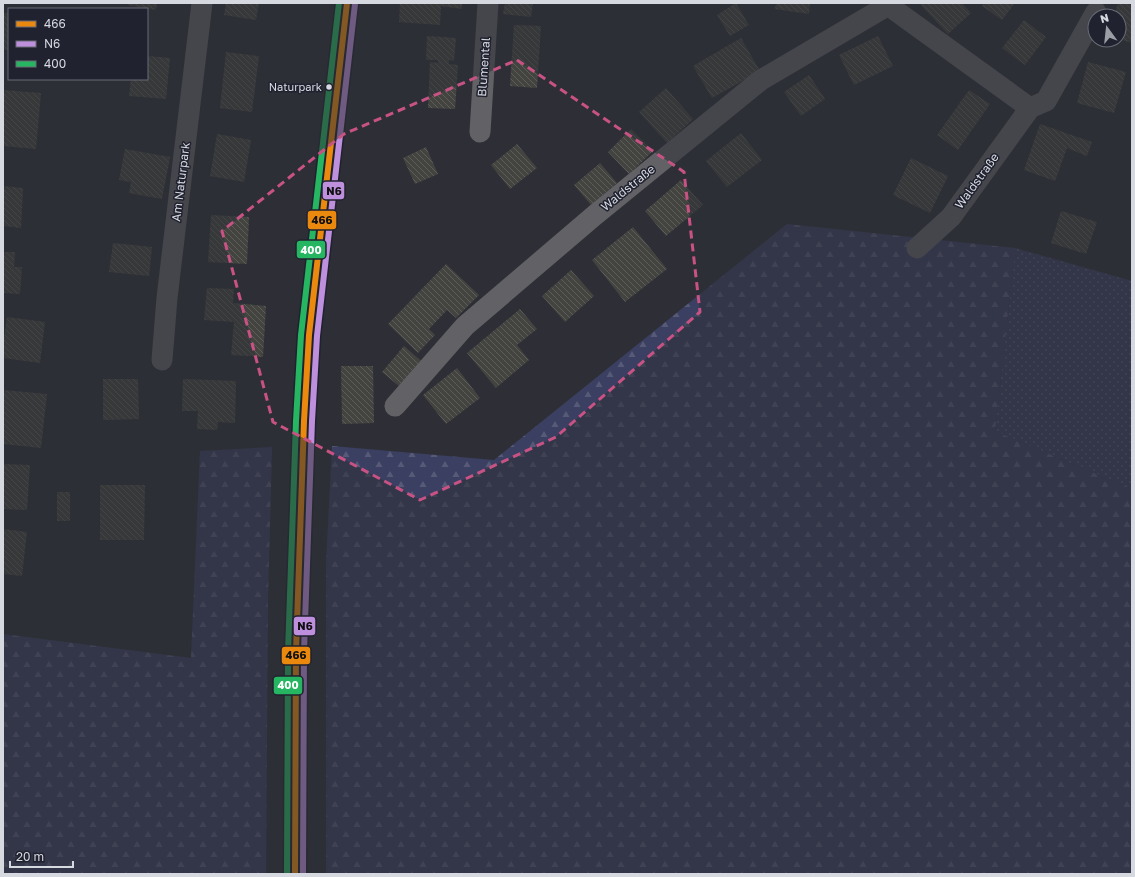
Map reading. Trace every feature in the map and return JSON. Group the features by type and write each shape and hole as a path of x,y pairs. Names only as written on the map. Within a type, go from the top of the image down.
{"main road":[{"path":"295,874 296,652 309,335 347,3"}],"street":[{"name":"Am Naturpark","path":"162,360 167,298 202,3"},
{"name":"Blumental","path":"480,132 488,3"},
{"name":"Waldstraße","path":"394,406 465,326 607,205 762,80 890,4 896,12 1030,108"},
{"name":"Waldstraße","path":"917,248 951,217 1030,108 1046,101 1087,28"}],"highlighted area":[{"path":"517,60 684,172 700,312 556,437 420,500 273,422 222,231 344,134"}],"green space":[{"path":"787,224 1015,248 995,431 1132,489 1132,874 326,874 326,564 332,446 494,460"},
{"path":"1015,248 1132,281 1132,489 995,431"},
{"path":"272,447 268,599 266,874 3,874 3,634 191,658 200,451"}],"building":[{"path":"129,3 157,3 156,10 128,5"},
{"path":"226,3 259,3 256,20 224,15"},
{"path":"400,3 462,3 462,9 441,6 440,25 399,22"},
{"path":"505,3 533,3 531,17 503,14"},
{"path":"736,3 749,25 730,36 717,15"},
{"path":"776,3 810,3 809,14 775,9"},
{"path":"919,3 962,3 971,13 948,34"},
{"path":"984,3 1015,3 1002,20 982,6"},
{"path":"1118,3 1132,3 1132,43 1127,41 1127,8 1116,8"},
{"path":"3,13 8,13 8,50 3,50"},
{"path":"1024,20 1046,37 1025,65 1002,48"},
{"path":"514,25 541,26 537,88 510,86"},
{"path":"427,36 456,38 454,61 449,60 449,64 458,65 455,109 428,108 430,62 438,63 438,60 426,60"},
{"path":"878,36 893,66 854,85 839,55"},
{"path":"741,38 760,71 712,98 693,66"},
{"path":"226,52 259,56 252,112 220,108"},
{"path":"148,56 170,58 166,99 129,96 131,80 148,80"},
{"path":"1088,62 1126,72 1114,113 1077,103"},
{"path":"809,75 825,99 801,116 784,92"},
{"path":"666,88 693,119 667,143 639,112"},
{"path":"3,90 41,93 36,149 3,146"},
{"path":"969,90 990,104 958,150 937,135"},
{"path":"1040,124 1092,142 1087,156 1067,148 1055,181 1024,170"},
{"path":"631,129 653,151 629,174 608,152"},
{"path":"741,133 762,160 727,187 706,161"},
{"path":"217,134 251,140 244,182 210,176"},
{"path":"517,144 537,168 510,189 491,165"},
{"path":"426,147 438,174 415,184 403,158"},
{"path":"125,149 170,157 162,199 129,193 131,182 119,180"},
{"path":"911,158 948,176 930,213 893,195"},
{"path":"600,163 617,183 591,205 574,185"},
{"path":"681,180 703,205 666,236 645,211"},
{"path":"3,186 23,188 21,228 3,226"},
{"path":"1061,211 1097,222 1086,254 1051,243"},
{"path":"211,215 249,217 247,264 208,262"},
{"path":"633,227 667,269 625,302 592,260"},
{"path":"113,243 152,247 149,276 109,272"},
{"path":"3,252 15,252 14,267 22,267 20,294 3,293"},
{"path":"446,264 479,295 456,318 447,310 429,329 435,335 418,353 388,324"},
{"path":"571,270 594,296 565,322 542,296"},
{"path":"207,288 234,289 233,303 266,306 263,357 231,355 234,322 204,320"},
{"path":"520,309 537,329 517,345 529,360 496,388 467,353"},
{"path":"7,317 45,322 40,363 3,358"},
{"path":"404,346 421,361 399,386 382,372"},
{"path":"341,366 373,366 374,423 342,424"},
{"path":"457,368 480,398 446,424 423,395"},
{"path":"103,379 138,379 139,419 103,420"},
{"path":"183,379 236,381 235,423 218,422 217,430 197,429 198,411 182,411"},
{"path":"3,390 47,394 41,448 3,444"},
{"path":"3,464 30,465 27,510 3,509"},
{"path":"100,485 145,485 144,540 100,540"},
{"path":"57,492 70,492 70,521 57,521"},
{"path":"3,529 27,532 22,576 3,574"}],"transit line":[{"name":"400","path":"287,874 288,652 296,421 301,335 339,3"},
{"name":"466","path":"295,874 296,652 304,421 309,335 347,3"},
{"name":"N6","path":"303,874 304,652 312,421 317,336 355,4"}],"place":[{"name":"Naturpark","path":"329,87"}]}
